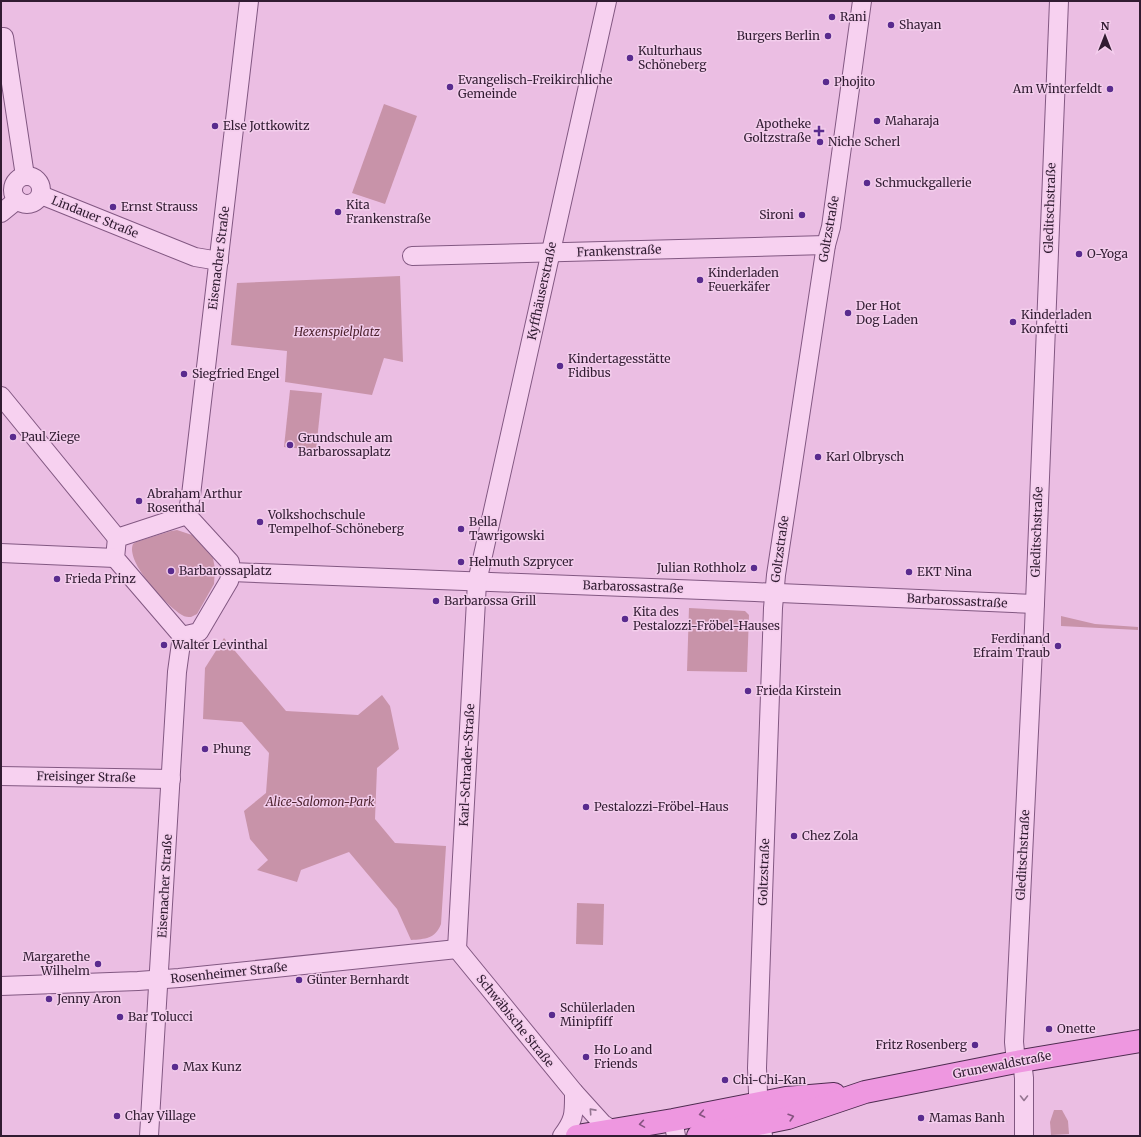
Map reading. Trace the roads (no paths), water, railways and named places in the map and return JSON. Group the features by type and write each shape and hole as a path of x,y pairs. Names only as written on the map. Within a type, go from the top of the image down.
{"main road":[{"name":"Grunewaldstraße","path":"577,1136 611,1130 675,1128 788,1118 865,1092 1019,1062 1140,1041"},
{"name":"Grunewaldstraße","path":"698,1136 761,1121"}],"street":[{"name":"Eisenacher Straße","path":"187,515 191,496 249,1"},
{"name":"Kyffhäuserstraße","path":"477,582 607,1"},
{"name":"Goltzstraße","path":"761,1121 757,1060 774,593 826,245 832,220 862,1"},
{"name":"Gleditschstraße","path":"1024,1136 1024,1078 1014,1042 1035,604 1059,1"},
{"path":"4,37 25,176 17,180 13,188 14,196 20,203 30,204 35,203 41,195"},
{"name":"Lindauer Straße","path":"25,176 33,177 40,183 42,191 41,195 195,257 219,261"},
{"path":"1,213 17,200"},
{"name":"Frankenstraße","path":"412,256 826,245"},
{"path":"1,396 117,538 115,558 182,636 199,632 229,581 231,572 230,562 187,515 117,538"},
{"path":"1,553 115,558"},
{"name":"Barbarossastraße","path":"231,572 1035,604"},
{"name":"Karl-Schrader-Straße","path":"457,949 477,582"},
{"name":"Eisenacher Straße","path":"149,1136 177,672 182,636"},
{"name":"Freisinger Straße","path":"1,776 171,779"},
{"name":"Rosenheimer Straße","path":"1,986 159,980 457,949"},
{"name":"Schwäbische Straße","path":"457,949 574,1092 603,1124 611,1130"},
{"path":"562,1136 573,1120 574,1092"}],"place":[{"name":"Rani","path":"832,17"},
{"name":"Shayan","path":"891,25"},
{"name":"Burgers Berlin","path":"828,36"},
{"name":"Kulturhaus Schöneberg","path":"630,58"},
{"name":"Phojito","path":"826,82"},
{"name":"Evangelisch-Freikirchliche Gemeinde","path":"450,87"},
{"name":"Am Winterfeldt","path":"1110,89"},
{"name":"Maharaja","path":"877,121"},
{"name":"Else Jottkowitz","path":"215,126"},
{"name":"Apotheke Goltzstraße","path":"819,131"},
{"name":"Niche Scherl","path":"820,142"},
{"name":"Schmuckgallerie","path":"867,183"},
{"name":"Ernst Strauss","path":"113,207"},
{"name":"Kita Frankenstraße","path":"338,212"},
{"name":"Sironi","path":"802,215"},
{"name":"O-Yoga","path":"1079,254"},
{"name":"Kinderladen Feuerkäfer","path":"700,280"},
{"name":"Der Hot Dog Laden","path":"848,313"},
{"name":"Kinderladen Konfetti","path":"1013,322"},
{"name":"Kindertagesstätte Fidibus","path":"560,366"},
{"name":"Siegfried Engel","path":"184,374"},
{"name":"Paul Ziege","path":"13,437"},
{"name":"Grundschule am Barbarossaplatz","path":"290,445"},
{"name":"Karl Olbrysch","path":"818,457"},
{"name":"Abraham Arthur Rosenthal","path":"139,501"},
{"name":"Volkshochschule Tempelhof-Schöneberg","path":"260,522"},
{"name":"Bella Tawrigowski","path":"461,529"},
{"name":"Helmuth Szprycer","path":"461,562"},
{"name":"Julian Rothholz","path":"754,568"},
{"name":"Barbarossaplatz","path":"171,571"},
{"name":"EKT Nina","path":"909,572"},
{"name":"Frieda Prinz","path":"57,579"},
{"name":"Barbarossa Grill","path":"436,601"},
{"name":"Kita des Pestalozzi-Fröbel-Hauses","path":"625,619"},
{"name":"Walter Levinthal","path":"164,645"},
{"name":"Ferdinand Efraim Traub","path":"1058,646"},
{"name":"Frieda Kirstein","path":"748,691"},
{"name":"Phung","path":"205,749"},
{"name":"Pestalozzi-Fröbel-Haus","path":"586,807"},
{"name":"Chez Zola","path":"794,836"},
{"name":"Margarethe Wilhelm","path":"98,964"},
{"name":"Günter Bernhardt","path":"299,980"},
{"name":"Jenny Aron","path":"49,999"},
{"name":"Schülerladen Minipfiff","path":"552,1015"},
{"name":"Bar Tolucci","path":"120,1017"},
{"name":"Onette","path":"1049,1029"},
{"name":"Fritz Rosenberg","path":"975,1045"},
{"name":"Ho Lo and Friends","path":"586,1057"},
{"name":"Max Kunz","path":"175,1067"},
{"name":"Chi-Chi-Kan","path":"725,1080"},
{"name":"Chay Village","path":"117,1116"},
{"name":"Mamas Banh","path":"921,1118"}],"park label":[{"name":"Hexenspielplatz","path":"337,332"},
{"name":"Alice-Salomon-Park","path":"320,802"}]}
